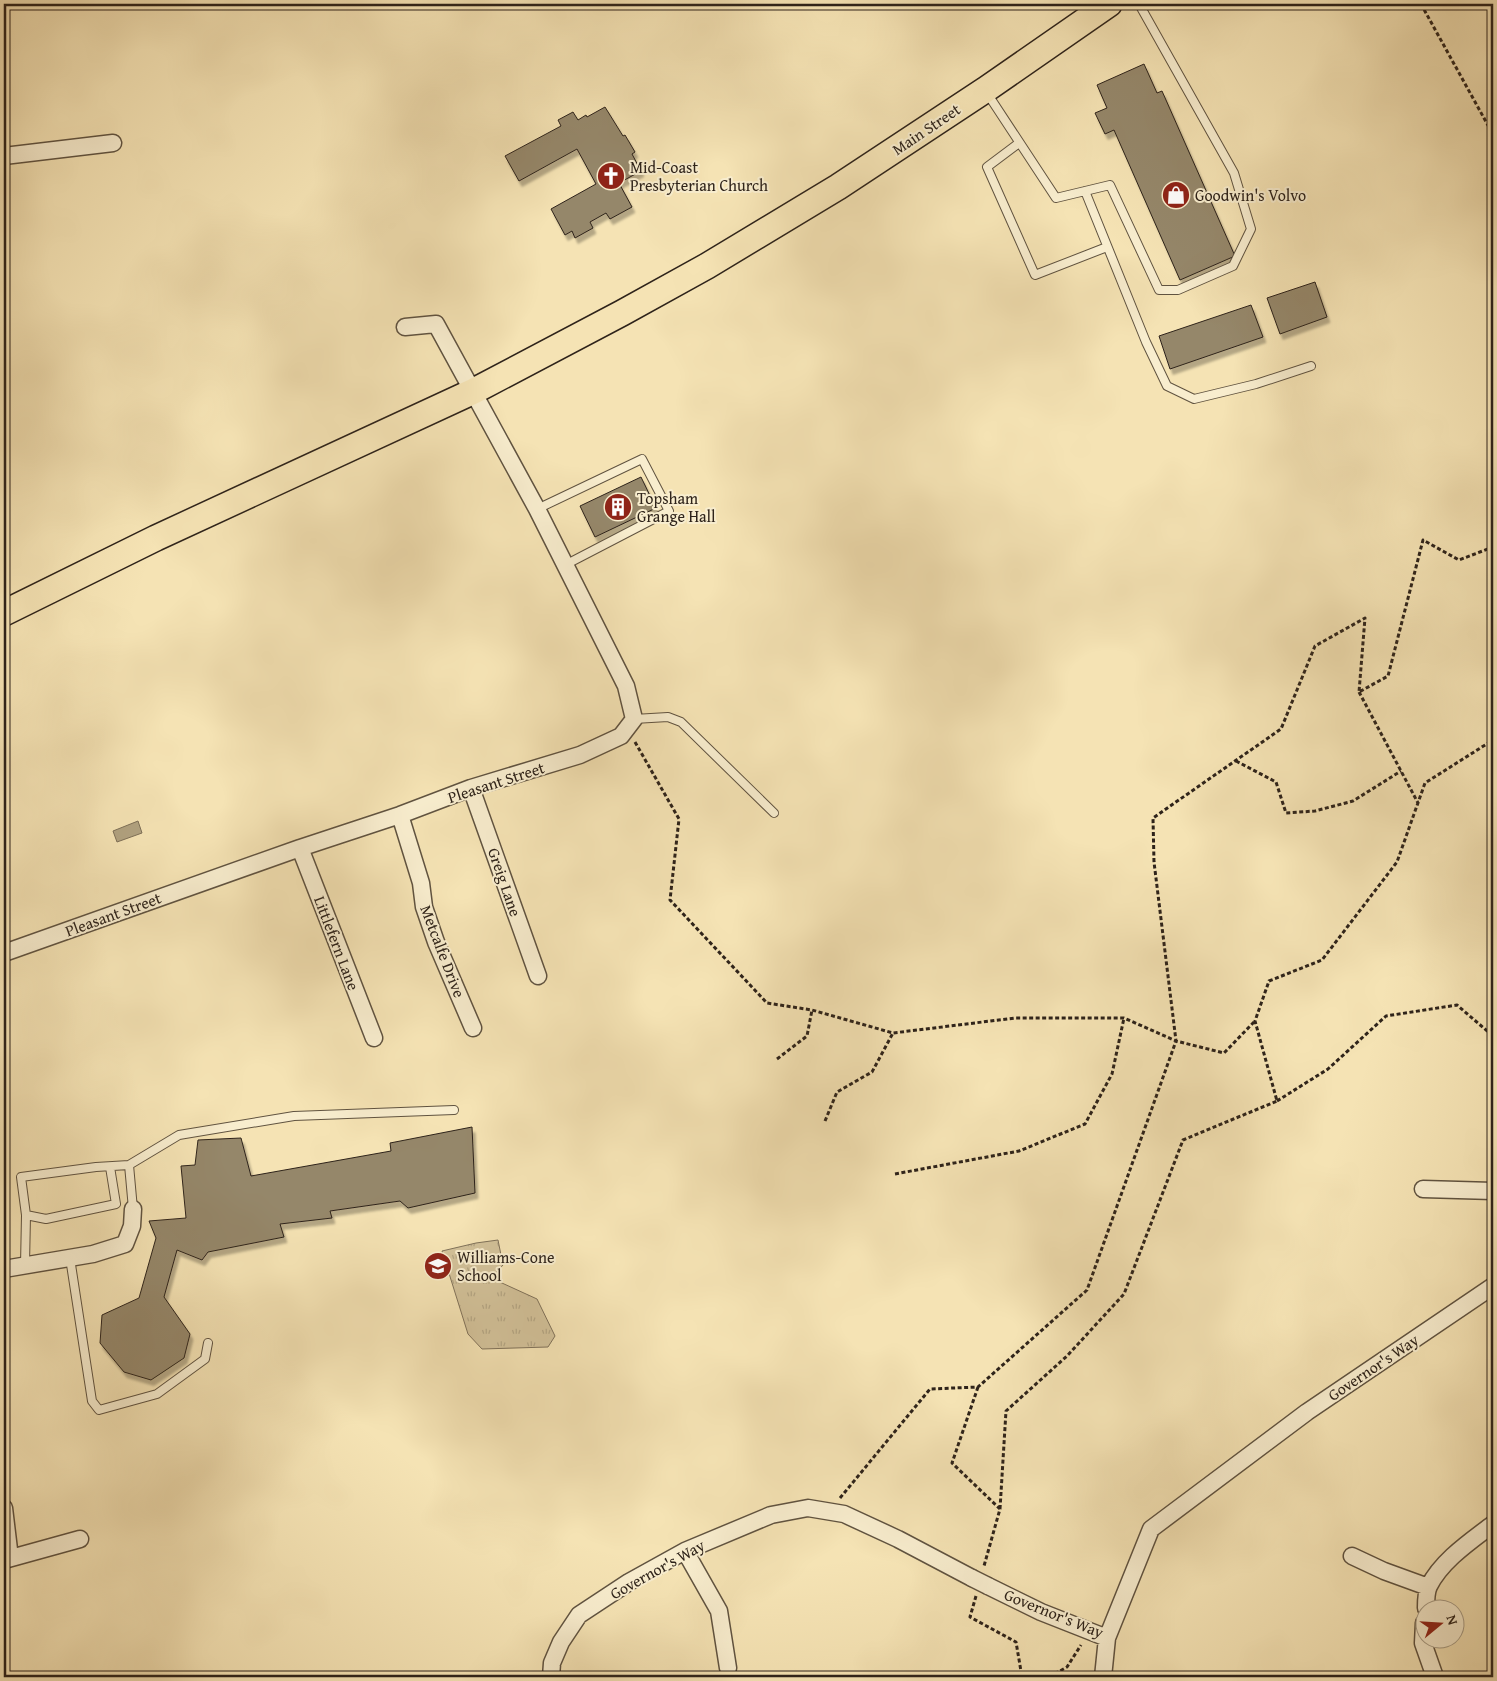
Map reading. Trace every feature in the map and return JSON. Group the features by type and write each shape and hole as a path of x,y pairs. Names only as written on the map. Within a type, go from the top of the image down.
{"main road":[{"name":"Main Street","path":"4,613 156,538 474,391 740,248 838,187 985,90 1086,14 1109,4"}],"street":[{"path":"4,156 113,143"},
{"path":"404,327 436,324 537,509 626,686 634,719"},
{"name":"Pleasant Street","path":"4,953 300,848 400,815 471,788 580,755 622,736 634,719"},
{"name":"Greig Lane","path":"471,788 538,976"},
{"name":"Metcalfe Drive","path":"400,815 421,883 424,907 436,942 473,1028"},
{"name":"Littlefern Lane","path":"300,848 374,1038"},
{"path":"1423,1189 1493,1192"},
{"path":"4,1269 92,1254 125,1244 132,1226 133,1209"},
{"name":"Governor's Way","path":"551,1677 552,1663 561,1642 579,1615 629,1582 685,1551 771,1515 808,1508 844,1514 981,1579 1041,1612 1107,1638 1151,1529 1308,1412 1493,1286"},
{"path":"4,1508 7,1559 80,1539"},
{"path":"1427,1598 1428,1587 1443,1566 1493,1524"},
{"path":"685,1551 719,1612 728,1668"},
{"path":"1352,1556 1384,1571 1428,1587"},
{"path":"1103,1677 1107,1638"},
{"path":"1425,1648 1435,1677"}],"lane":[{"path":"985,90 1056,198 1110,185 1159,290 1178,290 1232,266 1251,230 1234,173 1139,4"},
{"path":"1019,144 987,167 1035,275 1107,247"},
{"path":"1085,191 1146,342 1167,386 1194,399 1256,384 1311,366"},
{"path":"537,509 642,459 669,511 565,565"},
{"path":"634,719 668,717 682,722 774,814"},
{"path":"25,1265 26,1215 21,1177 128,1165 179,1135 294,1116 454,1110"},
{"path":"128,1165 133,1209"},
{"path":"26,1215 46,1219 116,1204 110,1166"},
{"path":"70,1258 92,1401 99,1410 157,1394 205,1359 208,1343"}],"path":[{"path":"1420,4 1493,132"},
{"path":"1359,692 1388,676 1423,540 1459,560 1493,546"},
{"path":"1000,1508 952,1463 978,1387 1087,1290 1176,1041 1154,862 1153,818 1281,729 1315,646 1365,618 1359,692 1418,803"},
{"path":"634,740 679,819 670,900 767,1003 812,1010 893,1033 1015,1018 1124,1018 1176,1041 1224,1053 1255,1021 1270,981 1322,960 1397,862 1425,784 1493,740"},
{"path":"1236,760 1276,782 1286,813 1315,811 1353,801 1401,771"},
{"path":"981,1579 1000,1508 1006,1411 1067,1356 1124,1294 1183,1140 1277,1101 1328,1069 1386,1016 1457,1005 1493,1036"},
{"path":"777,1060 807,1036 812,1010"},
{"path":"895,1174 1019,1151 1085,1124 1112,1074 1124,1018"},
{"path":"1255,1021 1277,1101"},
{"path":"825,1121 837,1092 872,1072 893,1033"},
{"path":"830,1511 930,1389 978,1387"},
{"path":"975,1602 970,1618 1016,1642 1022,1677"},
{"path":"1049,1677 1067,1667 1082,1644"}],"green space":[{"path":"498,1240 503,1265 491,1278 537,1299 555,1336 548,1347 482,1349 468,1334 442,1251"}],"shaded area":[{"path":"138,821 142,833 117,842 113,831"}],"building":[{"name":"Goodwin's Volvo","path":"1144,64 1157,93 1162,91 1235,256 1180,280 1114,130 1105,134 1095,113 1107,108 1097,85"},
{"name":"Mid-Coast Presbyterian Church","path":"605,107 635,152 632,154 641,171 619,183 632,207 610,219 606,213 590,222 593,228 575,238 572,231 565,235 551,209 596,184 577,149 519,181 505,156 561,126 558,120 573,112 578,120"},
{"path":"1315,282 1327,317 1280,334 1267,298"},
{"path":"1251,305 1263,337 1170,369 1159,336"},
{"name":"Topsham Grange Hall","path":"641,477 656,508 595,537 580,506"},
{"path":"472,1127 475,1193 408,1208 400,1201 330,1211 332,1218 280,1224 284,1237 208,1252 202,1260 177,1250 164,1297 190,1334 184,1358 151,1380 124,1372 100,1343 102,1315 139,1298 156,1238 149,1221 186,1218 181,1166 195,1165 198,1140 241,1138 251,1176 391,1151 390,1143"}],"place":[{"name":"Mid-Coast Presbyterian Church","path":"611,176"},
{"name":"Goodwin's Volvo","path":"1176,195"},
{"name":"Topsham Grange Hall","path":"618,507"},
{"name":"Williams-Cone School","path":"438,1266"}]}
